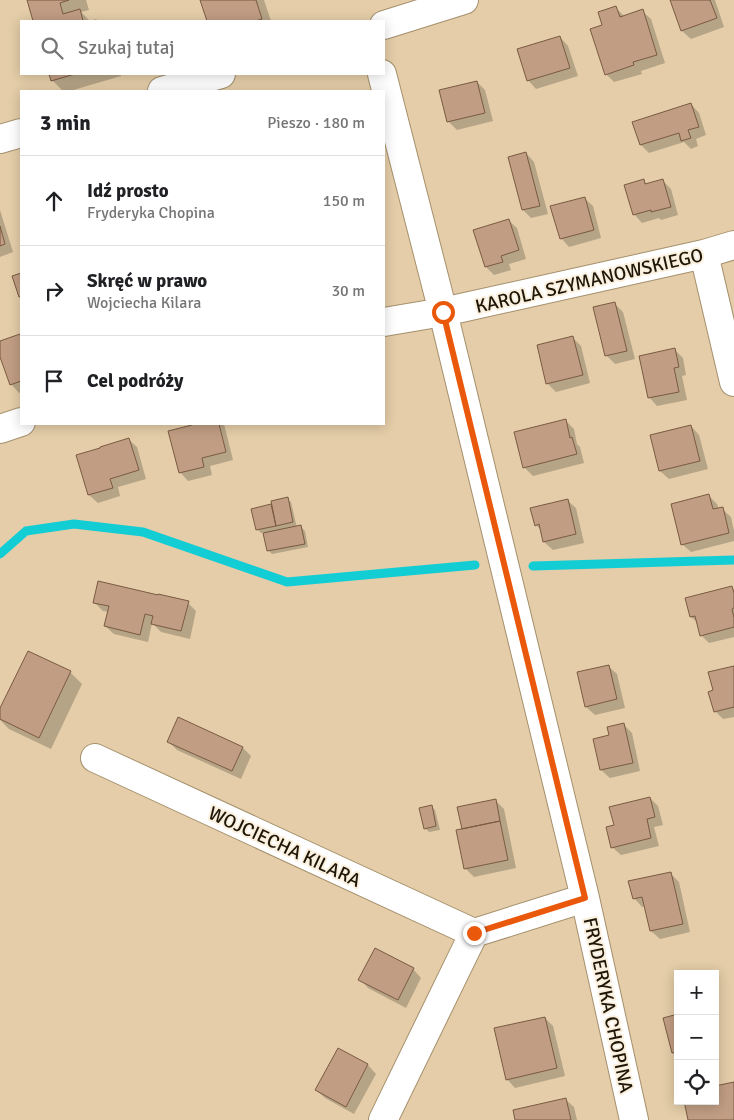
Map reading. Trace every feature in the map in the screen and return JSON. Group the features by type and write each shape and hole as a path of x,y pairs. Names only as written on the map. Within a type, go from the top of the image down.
{"street":[{"path":"385,25 464,0"},
{"path":"165,90 217,75"},
{"name":"FRYDERYKA CHOPINA","path":"382,75 443,312 585,898 634,1120"},
{"path":"0,139 20,133"},
{"name":"KAROLA SZYMANOWSKIEGO","path":"385,322 443,312 704,254 734,245"},
{"path":"704,254 734,382"},
{"path":"0,429 20,422"},
{"name":"WOJCIECHA KILARA","path":"95,758 474,933"},
{"path":"383,1120 474,933 585,898"}],"building":[{"path":"27,0 69,0 60,3 63,14 80,9 83,20 33,20"},
{"path":"200,0 256,0 262,19 258,20 207,20"},
{"path":"670,0 710,0 717,18 681,31"},
{"path":"616,6 620,17 643,9 657,55 633,62 634,65 605,75 590,29 602,25 598,12"},
{"path":"560,36 570,68 527,81 517,49"},
{"path":"49,75 72,75 51,81"},
{"path":"477,81 485,113 447,122 439,90"},
{"path":"691,103 699,127 688,130 691,138 681,141 679,133 640,145 632,122"},
{"path":"526,152 540,206 522,210 508,157"},
{"path":"644,179 645,184 663,179 671,207 633,215 624,185"},
{"path":"585,197 594,230 560,239 550,206"},
{"path":"509,219 519,250 501,256 503,262 485,267 473,230"},
{"path":"0,226 5,244 0,246"},
{"path":"20,273 20,297 19,297 12,276"},
{"path":"615,302 627,351 605,356 593,307"},
{"path":"20,334 20,381 10,385 0,357 0,341"},
{"path":"573,336 583,375 546,384 537,345"},
{"path":"675,348 679,367 674,368 679,392 648,398 639,356"},
{"path":"566,419 570,438 572,437 577,454 523,468 514,432"},
{"path":"192,425 219,425 226,452 202,458 204,467 179,473 168,431"},
{"path":"691,425 700,461 659,471 650,435"},
{"path":"129,438 139,470 110,479 113,488 88,495 76,455"},
{"path":"709,494 713,509 723,507 729,533 681,545 671,504"},
{"path":"288,497 293,522 276,526 271,501"},
{"path":"568,499 576,534 543,542 539,524 535,526 530,508"},
{"path":"271,504 276,526 256,530 251,509"},
{"path":"301,525 305,544 267,551 263,533"},
{"path":"98,581 189,601 181,631 151,624 153,616 145,614 140,635 104,626 109,606 93,603"},
{"path":"732,586 734,593 734,608 732,609 734,627 700,636 695,616 690,617 685,598"},
{"path":"28,651 71,671 39,738 0,719 0,708"},
{"path":"609,665 617,699 585,707 577,672"},
{"path":"734,666 734,707 714,712 708,692 713,690 708,672"},
{"path":"178,717 243,747 232,771 167,742"},
{"path":"624,723 633,763 600,770 593,739 609,735 607,727"},
{"path":"650,797 655,817 647,819 651,838 611,848 606,827 614,825 609,807"},
{"path":"496,799 500,821 462,829 457,807"},
{"path":"432,805 436,826 424,829 419,808"},
{"path":"500,821 508,860 464,869 456,830"},
{"path":"671,872 683,924 650,931 642,897 633,899 628,881"},
{"path":"375,948 414,968 398,1000 358,980"},
{"path":"674,1015 674,1053 672,1053 663,1018"},
{"path":"545,1017 557,1068 506,1080 494,1028"},
{"path":"338,1048 368,1064 346,1107 315,1090"},
{"path":"734,1082 734,1120 688,1120 685,1105 719,1105 719,1085"},
{"path":"566,1098 571,1120 515,1120 513,1110"}],"waterway":[{"path":"0,554 26,531 74,524 143,532 287,582 475,565"},
{"path":"533,566 734,560"}],"route":[{"path":"443,312 585,898 474,933"}]}
